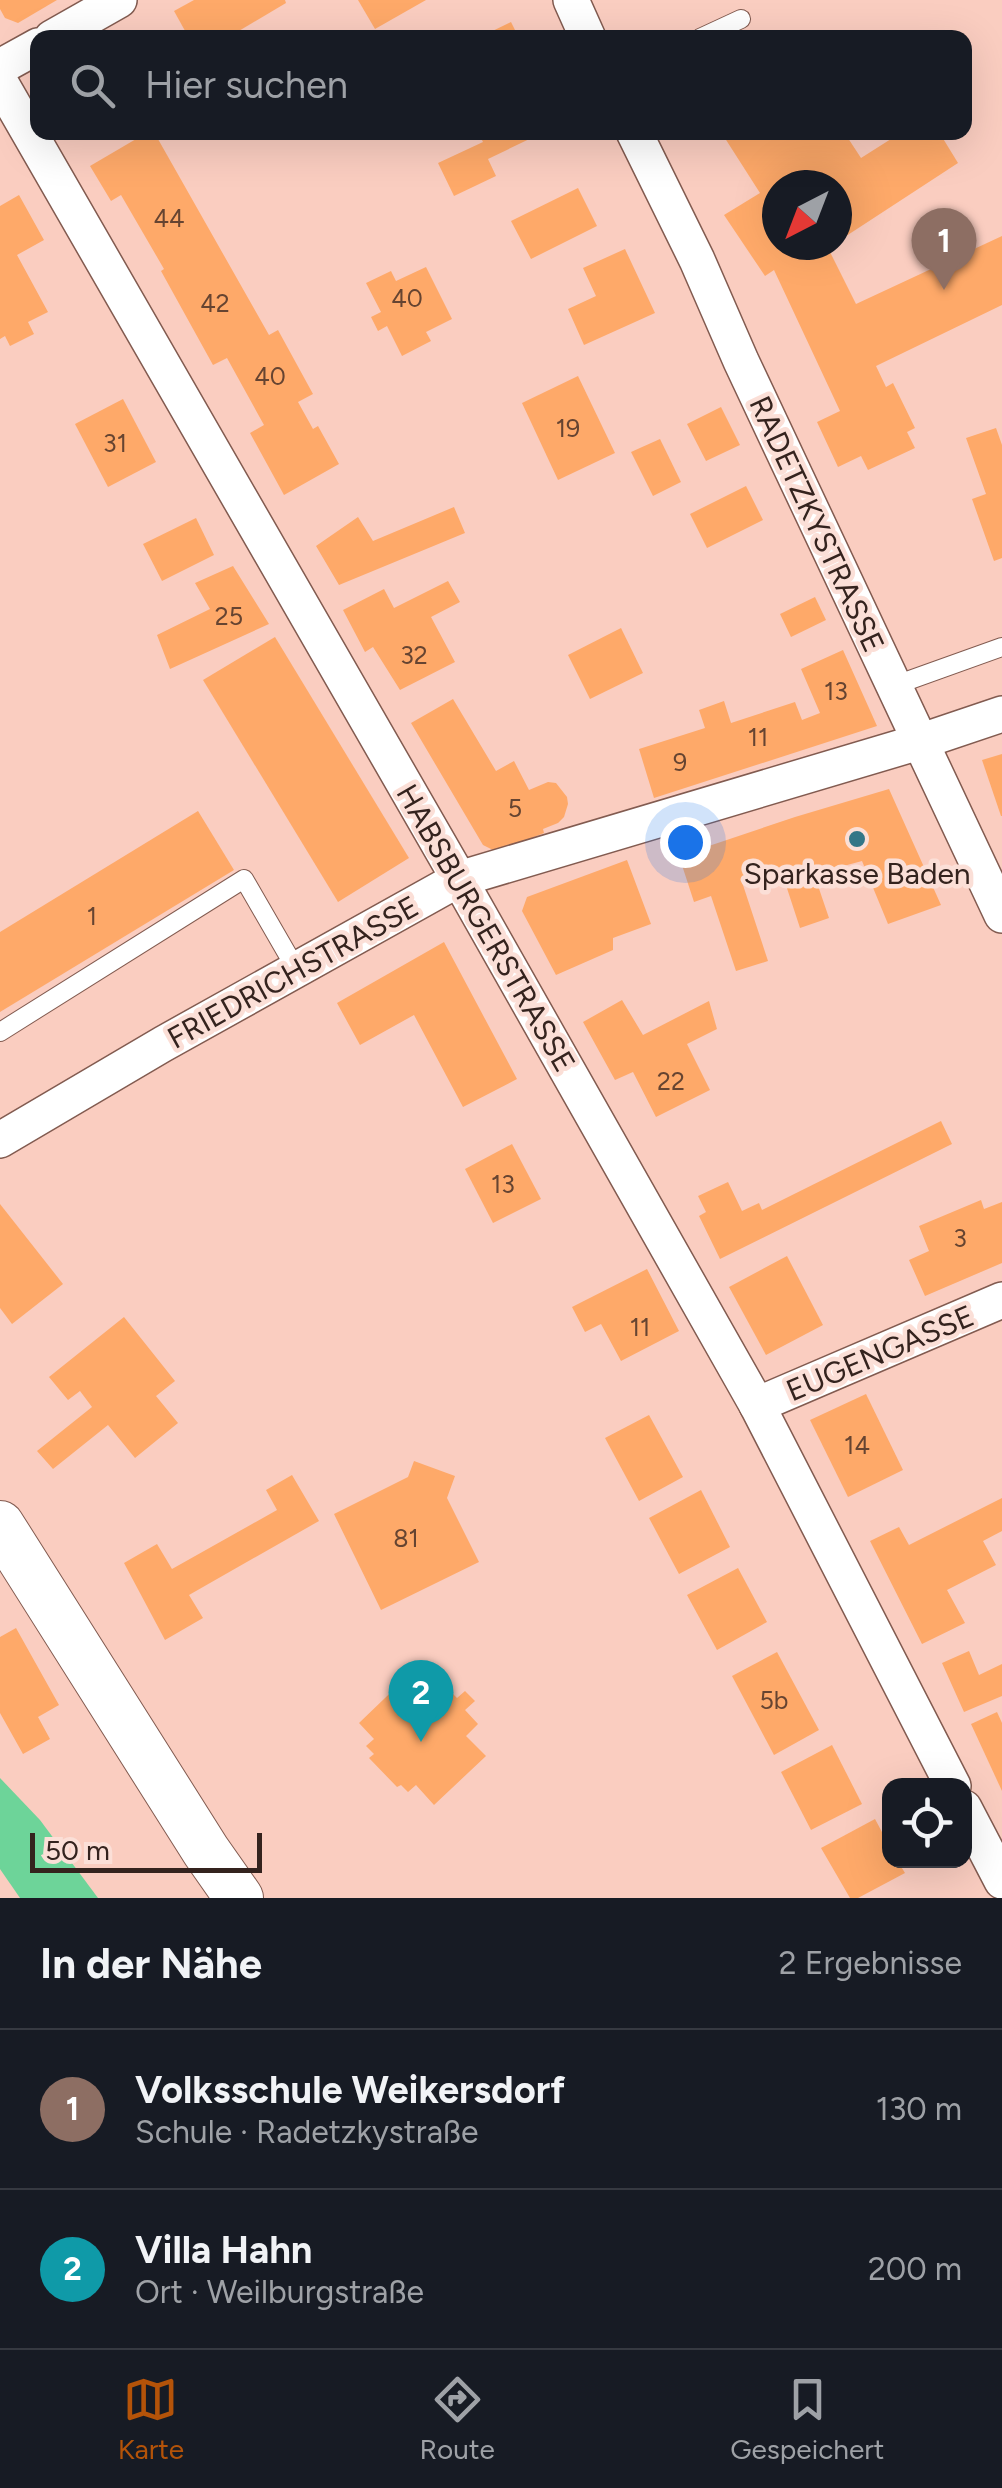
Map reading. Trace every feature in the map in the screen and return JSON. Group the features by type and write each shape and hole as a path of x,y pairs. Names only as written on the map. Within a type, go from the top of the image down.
{"street":[{"path":"66,30 119,0"},
{"path":"570,0 584,30"},
{"path":"0,67 30,50"},
{"name":"HABSBURGERSTRASSE","path":"0,82 30,134"},
{"name":"HABSBURGERSTRASSE","path":"33,140 757,1405 949,1778"},
{"name":"RADETZKYSTRASSE","path":"638,140 1002,915"},
{"name":"FRIEDRICHSTRASSE","path":"0,1140 459,879 1002,714"},
{"name":"EUGENGASSE","path":"757,1405 1002,1300"},
{"path":"0,1526 239,1898"},
{"path":"972,1823 1002,1881"}],"lane":[{"path":"717,30 741,19"},
{"path":"893,686 1002,647"},
{"path":"0,1032 244,879 296,969"}],"shaded area":[{"path":"0,1778 40,1820 98,1898 20,1898 0,1869"}],"building":[{"path":"0,0 57,0 18,23 5,18"},
{"path":"194,0 286,3 240,30 185,30 174,11"},
{"path":"358,0 426,0 375,29"},
{"path":"511,22 515,30 494,30"},
{"path":"134,140 159,140 269,335 278,330 313,394 298,402 313,429 318,426 339,464 284,495 250,433 264,425 227,358 213,365 121,195 111,201 90,166"},
{"path":"527,140 488,159 496,176 454,196 438,163 483,142"},
{"path":"726,140 849,140 861,158 889,140 944,140 958,163 852,232 852,170 762,170 762,260 834,260 856,304 1002,236 1002,305 876,366 886,387 893,383 915,428 907,432 915,448 868,470 861,456 838,467 817,422 840,411 774,270 765,276 724,215 760,193"},
{"path":"578,188 597,226 531,259 511,221"},
{"path":"19,195 44,240 17,255 48,312 28,322 34,334 10,346 5,336 0,339 0,206"},
{"path":"625,249 655,313 584,345 568,309 596,296 583,268"},
{"path":"426,267 452,319 426,332 431,341 402,356 387,326 378,331 371,317 381,312 366,283 391,271 396,281"},
{"path":"578,376 615,453 558,480 522,403"},
{"path":"123,399 156,462 108,487 75,424"},
{"path":"721,407 740,445 706,461 687,424"},
{"path":"996,428 1002,445 1002,558 994,561 972,499 986,494 966,438"},
{"path":"660,439 681,482 653,496 631,452"},
{"path":"746,486 763,520 707,548 690,514"},
{"path":"454,507 465,533 339,585 316,546 358,517 373,541"},
{"path":"196,518 214,555 162,581 143,544"},
{"path":"233,566 269,624 170,669 157,635 210,609 195,583"},
{"path":"448,581 460,602 431,617 455,662 400,690 373,647 365,652 343,610 384,589 394,608"},
{"path":"815,597 826,620 791,637 780,614"},
{"path":"621,628 643,673 590,699 568,655"},
{"path":"275,637 409,858 338,902 203,680"},
{"path":"843,650 877,726 654,798 639,749 705,728 699,710 724,701 731,723 795,702 802,720 820,713 801,669"},
{"path":"453,699 496,771 514,761 529,790 556,783 568,804 558,823 543,829 544,833 497,852 483,845 411,723"},
{"path":"1002,754 1002,816 1001,816 982,760"},
{"path":"889,789 941,905 888,924 862,861 814,874 829,918 800,928 781,870 742,882 768,961 736,971 711,896 694,902 679,856"},
{"path":"198,811 234,870 0,1012 0,932"},
{"path":"627,860 651,924 613,938 613,950 556,975 522,911 527,897"},
{"path":"444,942 517,1079 463,1107 414,1015 360,1045 337,1003"},
{"path":"622,1000 643,1035 709,1001 717,1029 687,1044 710,1090 656,1117 633,1072 615,1080 583,1022"},
{"path":"941,1121 952,1144 720,1259 699,1216 706,1212 698,1196 728,1182 742,1211 759,1203 762,1210"},
{"path":"512,1144 541,1199 493,1223 465,1169"},
{"path":"981,1200 984,1209 1002,1202 1002,1263 925,1296 909,1260 929,1251 919,1226"},
{"path":"0,1204 63,1284 12,1324 0,1308"},
{"path":"787,1256 823,1325 766,1355 729,1287"},
{"path":"647,1269 679,1331 621,1361 601,1324 585,1332 572,1307"},
{"path":"124,1317 175,1381 156,1396 178,1423 135,1458 108,1425 53,1469 37,1451 92,1407 80,1391 68,1400 49,1377"},
{"path":"866,1394 903,1470 848,1497 810,1420"},
{"path":"649,1415 683,1477 639,1501 605,1438"},
{"path":"414,1461 455,1476 447,1498 479,1562 381,1610 334,1514 408,1477"},
{"path":"292,1475 319,1521 189,1595 203,1618 165,1640 124,1563 157,1544 172,1569 277,1510 266,1490"},
{"path":"701,1490 730,1547 679,1574 649,1518"},
{"path":"1002,1498 1002,1531 983,1541 996,1565 947,1590 965,1623 922,1644 870,1541 899,1527 909,1545"},
{"path":"738,1568 767,1622 717,1650 687,1595"},
{"path":"16,1628 59,1705 38,1717 50,1739 23,1754 0,1713 0,1637"},
{"path":"969,1651 979,1675 1002,1664 1002,1696 964,1712 942,1663"},
{"path":"777,1652 819,1730 774,1755 732,1676"},
{"path":"410,1674 430,1695 442,1683 457,1698 465,1691 475,1701 465,1710 478,1724 466,1736 486,1756 434,1805 416,1785 408,1792 401,1785 397,1787 369,1758 374,1754 366,1746 374,1739 359,1723"},
{"path":"997,1712 1002,1723 1002,1791 971,1724"},
{"path":"832,1745 862,1804 811,1830 781,1772"},
{"path":"875,1819 882,1832 882,1868 902,1868 905,1873 858,1898 850,1898 821,1848"}],"place":[{"name":"Volksschule Weikersdorf","path":"944,290"},
{"name":"Sparkasse Baden","path":"857,839"},
{"name":"Villa Hahn","path":"421,1742"}]}
